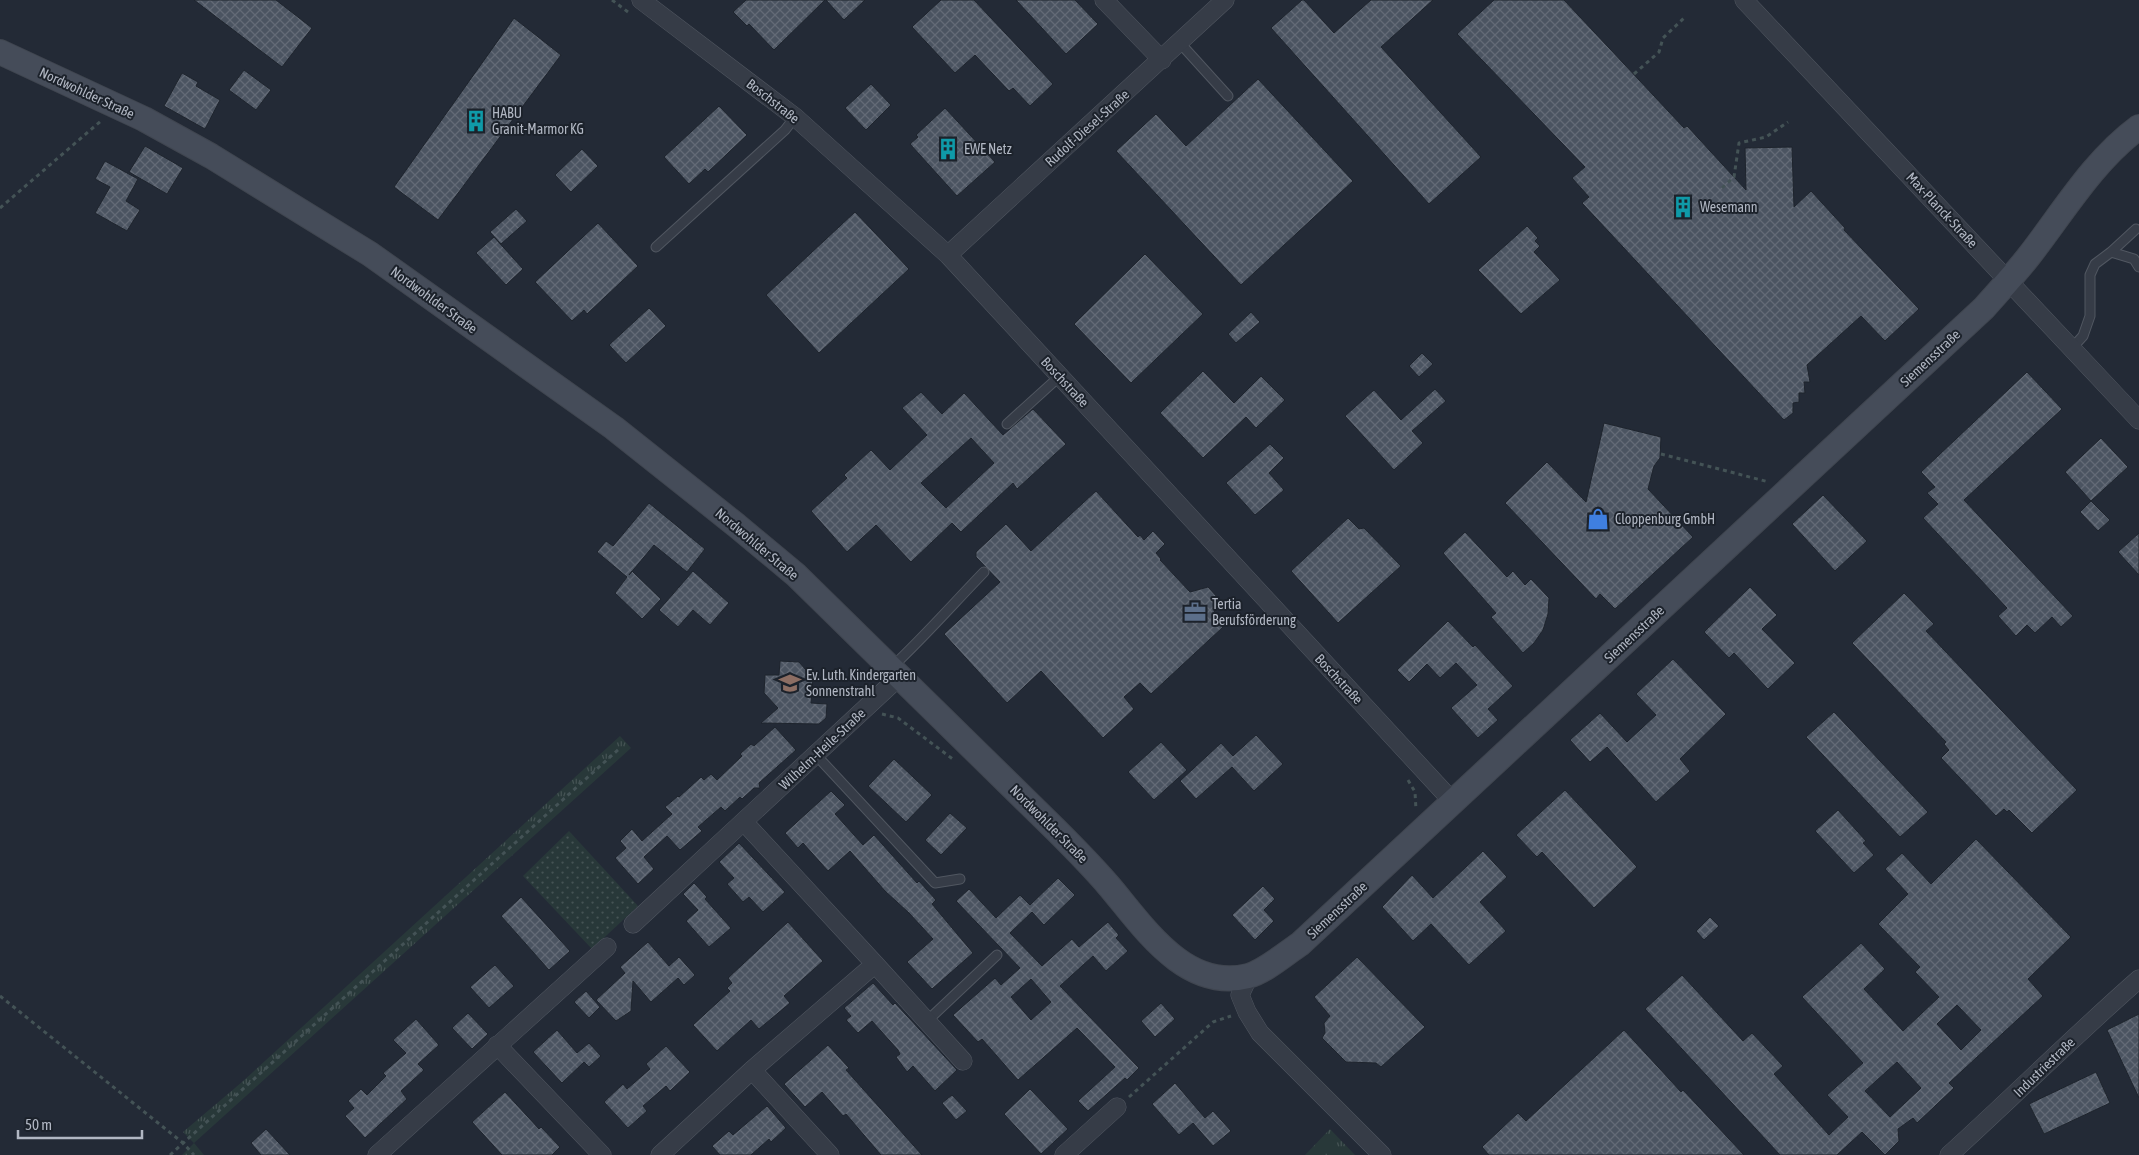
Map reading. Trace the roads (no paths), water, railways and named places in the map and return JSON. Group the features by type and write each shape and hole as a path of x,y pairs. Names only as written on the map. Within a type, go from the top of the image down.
{"main road":[{"name":"Nordwohlder Straße","path":"0,52 118,107 210,156 370,254 614,428 736,524 796,575 1095,870 1167,954 1194,971 1216,977 1231,979 1249,976"},
{"name":"Siemensstraße","path":"1249,976 1300,944 1984,308 2008,281 2097,165 2139,127"}],"street":[{"name":"Boschstraße","path":"641,0 795,117 948,255 1453,802"},
{"path":"1104,0 1162,60"},
{"name":"Rudolf-Diesel-Straße","path":"948,255 1225,0"},
{"name":"Max-Planck-Straße","path":"1744,0 2139,420"},
{"name":"Wilhelm-Heile-Straße","path":"633,924 816,755 895,673"},
{"path":"744,822 963,1061"},
{"path":"377,1155 607,947"},
{"path":"660,1155 752,1070 875,964"},
{"path":"1249,976 1240,995 1247,1012 1260,1033 1382,1155"},
{"name":"Industriestraße","path":"1949,1155 2019,1092 2088,1024 2139,979"},
{"path":"497,1045 602,1155"},
{"path":"752,1070 830,1155"},
{"path":"1064,1155 1118,1107"}],"lane":[{"path":"1180,42 1228,96"},
{"path":"656,247 785,130 795,117"},
{"path":"2072,348 2083,336 2090,316 2090,275 2095,264 2136,229"},
{"path":"2111,252 2134,259 2139,267"},
{"path":"1007,424 1060,376"},
{"path":"895,673 932,626 984,572"},
{"path":"816,755 935,883 960,880"},
{"path":"926,1021 997,955"}],"place":[{"name":"HABU Granit-Marmor KG","path":"476,121"},
{"name":"EWE Netz","path":"948,149"},
{"name":"Wesemann","path":"1683,207"},
{"name":"Cloppenburg GmbH","path":"1598,519"},
{"name":"Tertia Berufsförderung","path":"1195,612"},
{"name":"Ev. Luth. Kindergarten Sonnenstrahl","path":"790,683"}]}
